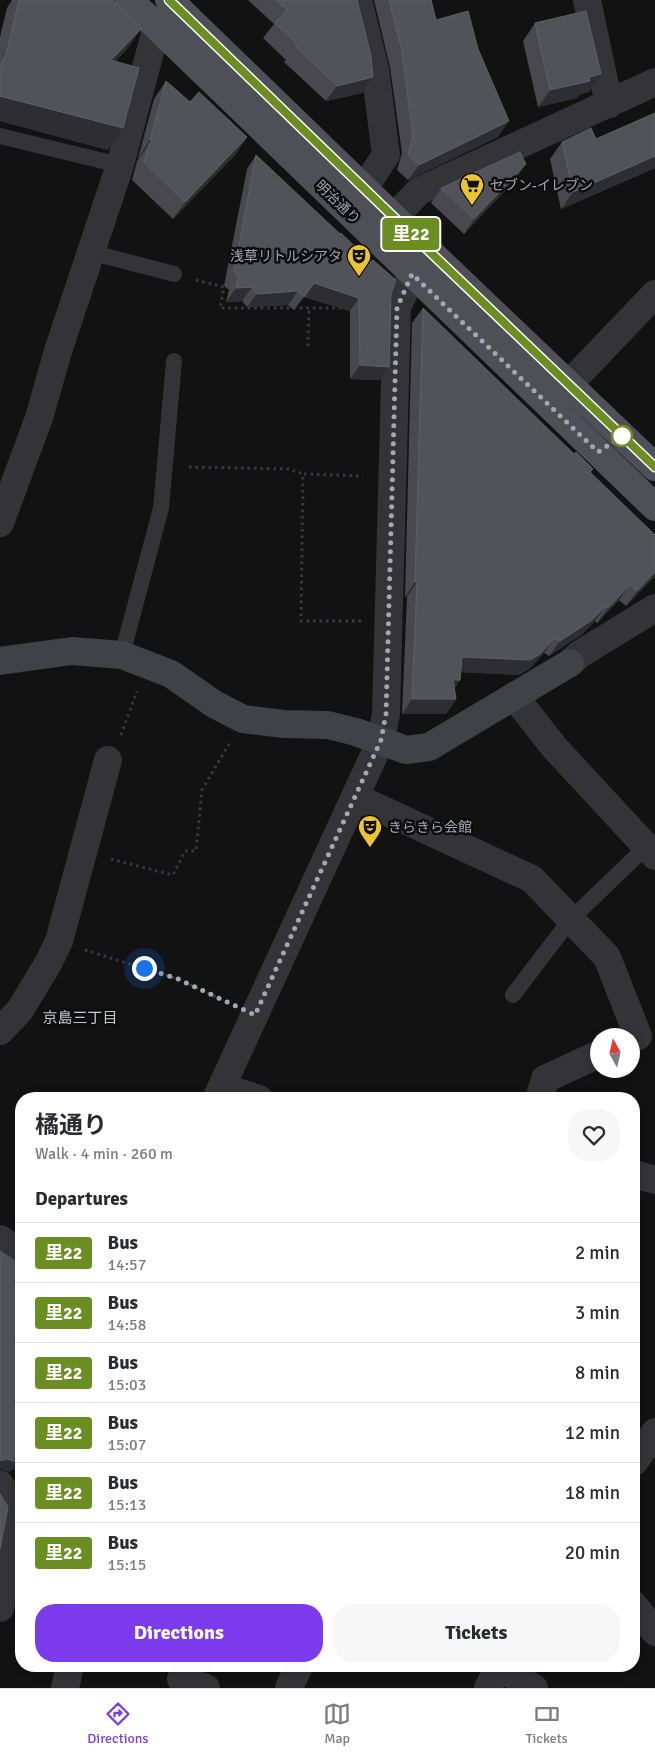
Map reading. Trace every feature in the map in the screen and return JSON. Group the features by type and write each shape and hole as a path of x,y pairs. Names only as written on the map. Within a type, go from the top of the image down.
{"main road":[{"name":"明治通り","path":"129,0 655,507"},
{"name":"明治通り","path":"169,0 655,467"}],"street":[{"path":"358,0 375,69 386,154 364,188"},
{"path":"586,0 609,104"},
{"path":"0,523 39,418 58,351 120,166 157,26"},
{"path":"394,217 420,191 655,82"},
{"path":"219,1092 381,740 386,714 397,308 412,274"},
{"path":"568,384 655,294"},
{"path":"0,661 72,651 134,660 171,674 214,704 243,719 284,724 328,725 381,740 406,750 429,747 570,663 580,654 655,608"},
{"path":"514,696 554,747 651,851"},
{"path":"0,1030 20,1010 49,962 59,941 108,760"},
{"path":"355,797 532,879 607,957 635,1028"},
{"path":"541,1092 545,1079 590,1058"},
{"path":"0,1238 15,1249"},
{"path":"640,1453 655,1432"},
{"path":"0,1484 15,1509"},
{"path":"0,1608 15,1540"},
{"path":"640,1613 655,1632"},
{"path":"65,1688 69,1672"},
{"path":"289,1688 296,1672"},
{"path":"488,1688 496,1672"},
{"path":"509,1672 534,1688"},
{"path":"181,1678 206,1688"}],"lane":[{"path":"0,136 120,166"},
{"path":"90,252 174,274"},
{"path":"134,660 161,508 174,361"},
{"path":"513,995 571,918 651,851"}],"path":[{"path":"174,274 224,287 220,308 348,308"},
{"path":"308,346 309,308"},
{"path":"166,467 289,469 303,474"},
{"path":"301,621 389,621"},
{"path":"108,760 112,759 134,660"},
{"path":"84,852 173,875 185,851 196,851 202,790 243,719"},
{"path":"59,941 178,979 255,1015"}],"building":[{"path":"19,0 113,0 142,28 111,60 139,68 123,128 0,96 0,71 3,59 5,59"},
{"path":"276,0 357,0 371,56 373,77 337,86 295,46 297,44 275,23 287,10"},
{"path":"389,0 431,0 436,20 468,11 478,49 509,121 419,165 408,154 413,137 402,51"},
{"path":"586,11 601,74 589,77 590,81 550,90 535,23"},
{"path":"166,81 190,102 199,92 247,137 185,202 144,162 149,144 152,141 150,140"},
{"path":"655,113 655,156 573,192 562,142 591,128 596,139"},
{"path":"520,152 526,164 474,219 441,188"},
{"path":"256,155 371,262 373,260 396,280 391,294 389,367 360,365 359,298 314,283 304,297 298,291 257,294 252,287 236,288 238,276 234,272"},
{"path":"423,308 574,454 576,452 593,469 590,472 655,535 655,572 637,591 630,585 608,608 606,606 592,620 560,641 555,638 540,654 530,660 462,657 460,680 453,680 456,699 412,699 417,582 415,582"},
{"path":"0,1251 15,1261 15,1462 7,1459 0,1461"},
{"path":"0,1494 8,1507 0,1549"}],"bus line":[{"name":"里22","path":"169,0 655,467"}],"place":[{"name":"セブン-イレブン","path":"472,206"},
{"name":"浅草リトルシアタ","path":"359,277"},
{"name":"きらきら会館","path":"370,848"}],"district":[{"name":"京島三丁目","path":"80,1018"}],"route":[{"path":"144,968 178,979 255,1015 381,740 386,714 397,308 412,274 598,452 622,436"}]}
